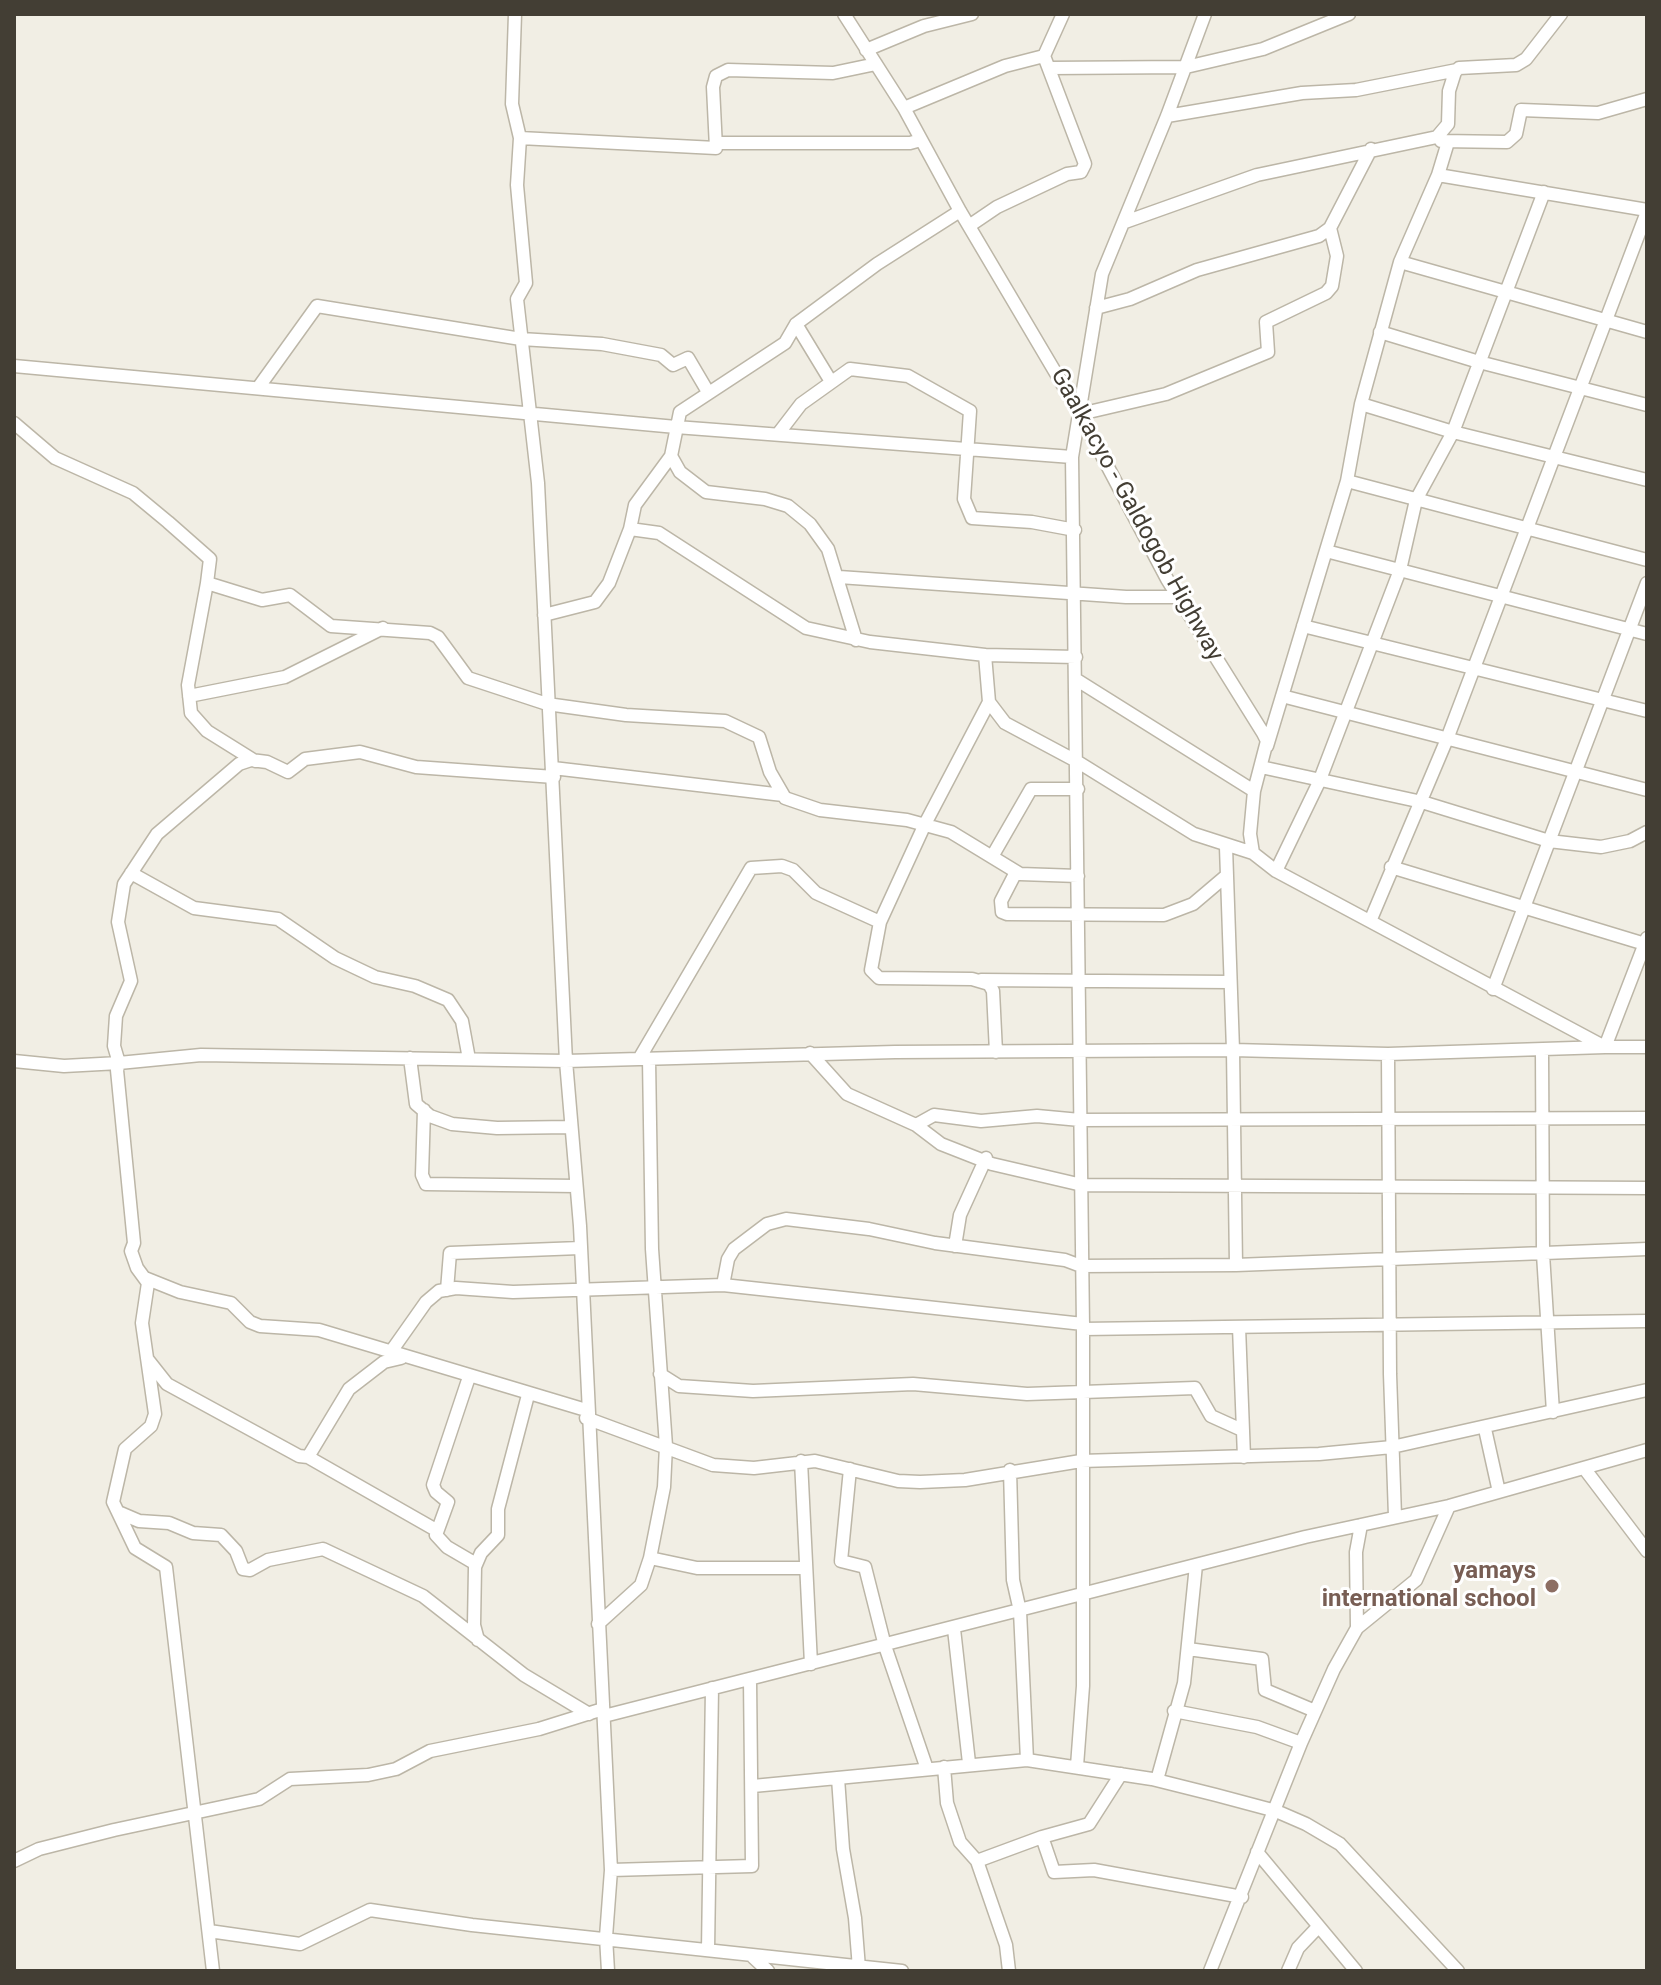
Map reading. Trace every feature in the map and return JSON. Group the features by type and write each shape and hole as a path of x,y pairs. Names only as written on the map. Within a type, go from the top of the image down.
{"street":[{"path":"515,14 512,104 520,138 517,185 526,283 517,299 538,483 566,1061 580,1248 611,1870 606,1937 608,1971"},
{"name":"Gaalkacyo - Galdogob Highway","path":"844,14 904,108 960,211 1080,414 1178,597 1267,741 1254,791 1250,834 1253,853"},
{"path":"866,50 924,26 972,14"},
{"path":"969,226 997,207 1067,174 1081,172 1085,164 1046,62 1063,14"},
{"path":"1077,1766 1083,1686 1083,1326 1072,457 1102,274 1205,14"},
{"path":"904,108 1005,66 1046,62 1186,67 1263,49 1349,14"},
{"path":"1167,116 1302,93 1356,90 1457,70 1516,65 1526,59 1561,14"},
{"path":"520,138 716,148 713,87 716,76 728,70 833,73 876,64"},
{"path":"1125,222 1257,175 1437,137 1445,130 1450,80 1457,70"},
{"path":"1422,139 1448,142 1513,140 1519,113 1526,109 1562,114 1598,113 1647,99"},
{"path":"716,143 910,143 921,140"},
{"path":"1077,680 1254,791 1347,481 1361,404 1400,262 1438,175 1448,142"},
{"path":"1096,308 1130,299 1197,270 1306,242 1330,228 1371,149"},
{"path":"1371,919 1447,739 1605,321 1641,245 1647,211 1438,175"},
{"path":"1276,871 1319,782 1400,570 1416,500 1453,432 1544,192"},
{"path":"544,615 595,602 609,583 630,529 635,505 671,456 680,412 785,343 796,324 877,264 960,211"},
{"path":"1080,414 1166,394 1268,352 1266,322 1326,293 1332,286 1337,256 1330,228"},
{"path":"1400,262 1647,332"},
{"path":"258,388 317,306 521,339 602,344 661,355 673,365 688,358 708,392"},
{"path":"796,324 830,380"},
{"path":"1380,332 1479,362 1647,405"},
{"path":"14,366 676,427 1072,457"},
{"path":"778,434 801,404 830,380 850,369 908,376 956,400 970,411 965,448 964,499 972,518 1032,522 1075,530"},
{"path":"1361,404 1453,432 1647,480"},
{"path":"14,423 55,458 133,493 210,559 189,696 191,713 207,731 256,761 288,772 305,759 360,752 416,767 553,772 783,795 820,810 925,824 951,832 993,855 1016,872 1078,876"},
{"path":"671,456 680,472 706,492 765,499 788,506 810,524 828,549 856,640"},
{"path":"1347,481 1647,560"},
{"path":"630,529 659,533 798,624 856,640 985,655 1076,657"},
{"path":"1326,551 1647,634"},
{"path":"839,577 1073,594 1178,597"},
{"path":"207,583 262,600 290,595 331,626 430,633 438,637 468,678 547,704 626,715 725,721 752,731 759,737 770,772 783,795"},
{"path":"1493,989 1647,583"},
{"path":"1303,626 1647,711"},
{"path":"189,696 285,677 383,628"},
{"path":"985,655 989,702 1005,723 1078,762 1170,821 1226,847 1253,853 1276,871 1371,919 1493,989 1605,1047"},
{"path":"1282,696 1647,790"},
{"path":"989,702 925,824 880,922 873,975 879,978 1230,982"},
{"path":"213,1971 197,1812 184,1737 166,1567 135,1548 113,1502 125,1449 154,1420 142,1323 148,1291 131,1251 134,1243 117,1070 119,1063 114,1046 116,1016 131,981 118,907 120,895 131,873 157,834 182,809 216,786 239,764 256,761"},
{"path":"1261,767 1422,802 1549,841 1601,847 1630,841 1647,832"},
{"path":"993,855 1031,789 1078,789"},
{"path":"1226,847 1236,1265"},
{"path":"598,1624 641,1585 650,1558 664,1487 666,1446 644,1059 751,868 782,866 793,870 816,893 880,922"},
{"path":"1391,867 1646,941 1605,1047"},
{"path":"1016,872 1001,901 1002,912 1078,915 1178,912 1226,876"},
{"path":"131,873 194,908 278,919 335,958 375,977 415,986 448,1000 462,1021 469,1059"},
{"path":"981,980 993,991 996,1052"},
{"path":"14,1061 64,1066 201,1055 566,1061 810,1053 1233,1050 1388,1054 1647,1047"},
{"path":"1542,1051 1543,1254 1553,1412"},
{"path":"810,1053 847,1094 916,1125 941,1144 986,1158 992,1164 1082,1185 1647,1188"},
{"path":"1388,1054 1395,1516"},
{"path":"410,1058 416,1104 452,1124 570,1127"},
{"path":"424,1110 422,1175 426,1184 576,1186"},
{"path":"916,1125 934,1115 981,1121 1037,1116 1080,1120 1647,1118"},
{"path":"955,1246 960,1215 986,1158"},
{"path":"723,1285 728,1259 734,1249 775,1221 869,1229 955,1246 1065,1260 1081,1266 1236,1265 1647,1249"},
{"path":"447,1290 450,1253 580,1248"},
{"path":"145,1278 180,1292 231,1303 250,1322 260,1326 319,1330 586,1414 730,1469 801,1461 831,1462 850,1469 920,1482 965,1480 1010,1470 1081,1461 1244,1457 1392,1447 1485,1429 1647,1390"},
{"path":"390,1353 426,1302 439,1291 447,1290 656,1290 723,1285 1083,1326 1647,1321"},
{"path":"1239,1327 1244,1457"},
{"path":"308,1457 341,1400 360,1377 384,1362 404,1357"},
{"path":"148,1360 167,1384 299,1456 308,1457 436,1530"},
{"path":"660,1374 679,1386 753,1391 913,1384 1027,1394 1195,1388 1211,1416 1242,1430"},
{"path":"469,1377 433,1485 448,1502 436,1530 439,1541 476,1564"},
{"path":"478,1640 473,1610 476,1564 498,1535 498,1509 528,1395"},
{"path":"1485,1429 1499,1492"},
{"path":"14,1861 39,1849 259,1799 290,1779 368,1775 396,1769 430,1751 539,1729 589,1714 712,1688 954,1629 1083,1593 1395,1516 1449,1506 1647,1450"},
{"path":"801,1461 811,1664"},
{"path":"1584,1468 1647,1551"},
{"path":"850,1469 841,1561 865,1567 885,1646 927,1769"},
{"path":"1010,1470 1013,1580 1020,1611 1027,1760"},
{"path":"1210,1971 1301,1743 1357,1628 1416,1580 1449,1506"},
{"path":"118,1512 139,1521 169,1523 193,1533 221,1535 236,1551 243,1569 250,1570 268,1560 323,1549 402,1583 524,1675 589,1714"},
{"path":"1357,1628 1356,1552 1361,1525"},
{"path":"650,1558 697,1568 806,1568"},
{"path":"1157,1780 1184,1683 1196,1565"},
{"path":"954,1629 969,1763"},
{"path":"1188,1649 1262,1659 1265,1690 1315,1711"},
{"path":"611,1870 748,1868 753,1863 750,1679"},
{"path":"708,1950 712,1688"},
{"path":"1174,1711 1257,1727 1301,1743"},
{"path":"753,1786 969,1763 1027,1760 1157,1780 1276,1811 1340,1844 1458,1971"},
{"path":"944,1767 947,1803 960,1842 977,1861 1006,1945 1009,1971"},
{"path":"977,1861 1089,1824 1121,1774"},
{"path":"838,1778 843,1849 855,1918 859,1968"},
{"path":"1042,1837 1051,1867 1059,1874 1094,1870 1242,1897"},
{"path":"1257,1852 1356,1971"},
{"path":"209,1931 300,1944 370,1910 472,1925 902,1971"},
{"path":"1288,1971 1298,1948 1318,1927"},
{"path":"753,1957 768,1971"}],"place":[{"name":"yamays international school","path":"1552,1586"}]}
